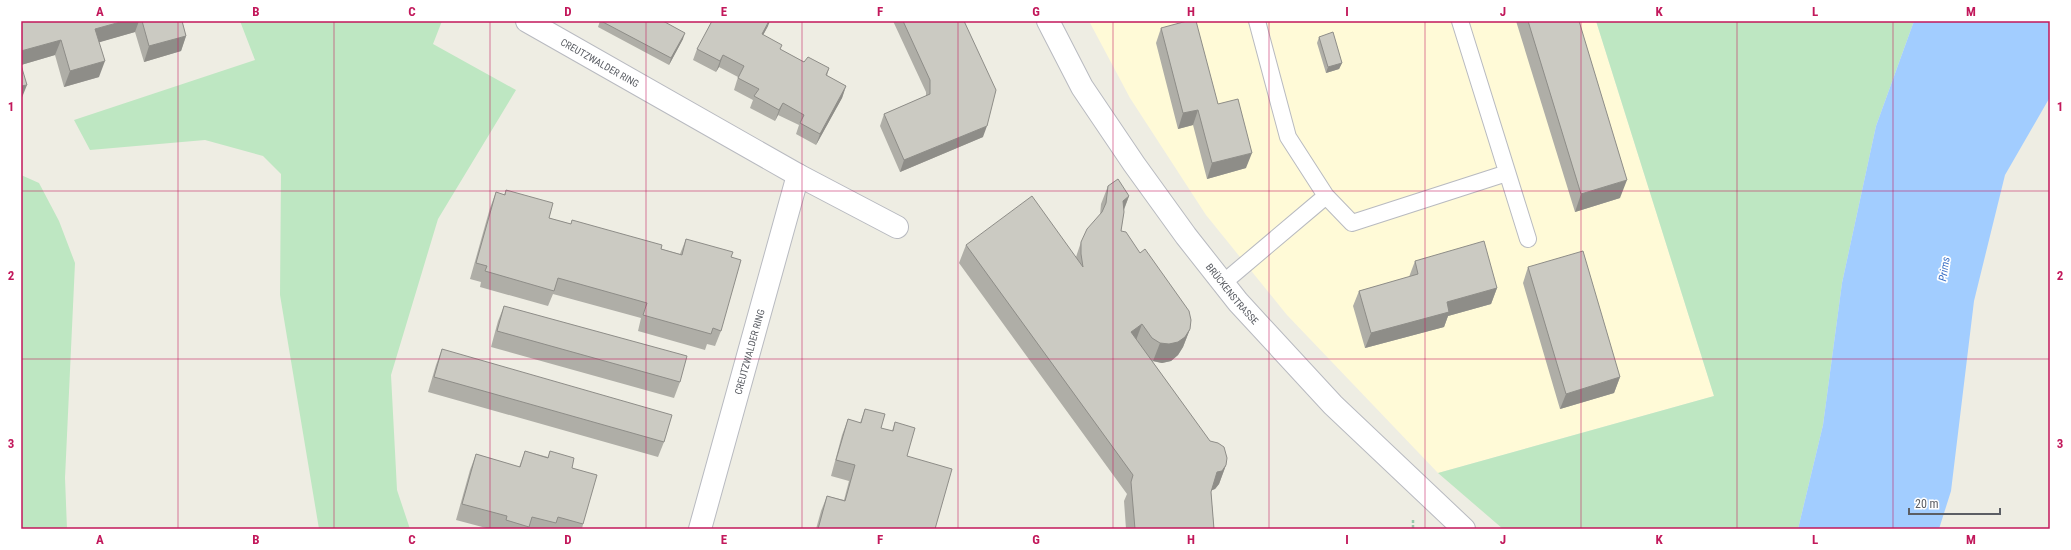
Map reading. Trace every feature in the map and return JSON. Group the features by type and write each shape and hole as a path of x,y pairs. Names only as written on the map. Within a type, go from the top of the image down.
{"street":[{"name":"CREUTZWALDER RING","path":"527,21 798,175 897,227"},
{"name":"BRÜCKENSTRASSE","path":"1048,21 1082,87 1129,158 1181,230 1238,302 1334,405 1464,529"},
{"name":"CREUTZWALDER RING","path":"700,529 798,175"}],"lane":[{"path":"1257,21 1288,137 1326,196 1352,223 1507,173"},
{"path":"1460,21 1528,239"},
{"path":"1223,283 1326,196"}],"shaded area":[{"path":"1089,21 1596,21 1714,396 1438,473 1287,315 1206,215 1130,98"}],"green space":[{"path":"240,21 442,21 433,44 516,90 438,219 391,375 397,490 410,529 319,529 280,295 281,174 263,156 205,140 90,150 74,120 255,60"},
{"path":"1596,21 1914,21 1876,126 1842,283 1823,425 1798,529 1503,529 1438,473 1714,396"},
{"path":"21,175 39,183 59,221 75,263 65,478 67,529 21,529"}],"water":[{"name":"Prims","path":"1914,21 2050,21 2050,97 2005,175 1974,301 1951,491 1939,529 1798,529 1823,425 1842,283 1876,126"}],"building":[{"path":"21,21 124,21 95,29 105,61 70,71 61,40 21,51"},
{"path":"142,21 182,21 186,36 149,46"},
{"path":"601,21 663,21 685,33 671,58"},
{"path":"712,21 769,21 762,34 782,45 780,49 804,62 808,57 829,68 826,75 846,86 820,134 800,123 804,115 783,103 779,110 754,96 759,89 738,78 744,66 723,55 720,61 697,49"},
{"path":"903,21 964,21 996,90 987,126 904,160 884,114 930,94 930,80"},
{"path":"1187,21 1196,21 1218,104 1238,99 1252,153 1212,163 1198,110 1183,113 1161,28"},
{"path":"1528,21 1579,21 1627,180 1581,194"},
{"path":"1333,32 1342,63 1328,67 1319,37"},
{"path":"21,65 27,85 21,86"},
{"path":"1118,179 1129,196 1123,201 1124,212 1121,231 1126,232 1140,253 1145,249 1189,311 1191,320 1190,329 1185,337 1178,342 1169,344 1160,343 1152,338 1142,324 1131,332 1210,441 1218,443 1224,447 1227,458 1226,465 1222,471 1217,472 1211,492 1214,529 1135,529 1131,482 1133,475 966,245 1032,196 1083,267 1081,242 1087,229 1102,212 1106,203 1108,186"},
{"path":"506,190 553,203 549,218 571,224 572,220 662,245 661,249 682,255 686,239 733,252 731,257 741,260 721,331 713,328 711,334 643,315 647,303 558,278 554,291 485,271 487,266 476,263 496,192 505,195"},
{"path":"1484,241 1497,288 1447,302 1449,312 1371,333 1359,291 1418,274 1415,261"},
{"path":"1583,251 1620,377 1566,394 1528,267"},
{"path":"504,306 687,356 680,382 497,331"},
{"path":"442,349 672,415 664,442 434,377"},
{"path":"865,409 885,414 881,428 893,431 895,422 915,428 907,456 952,469 935,529 818,529 827,496 845,501 855,465 836,460 848,419 861,423"},
{"path":"525,451 548,458 550,451 574,458 572,468 597,475 583,524 558,517 556,523 532,517 529,527 506,520 507,516 462,504 476,454 520,467"}]}
